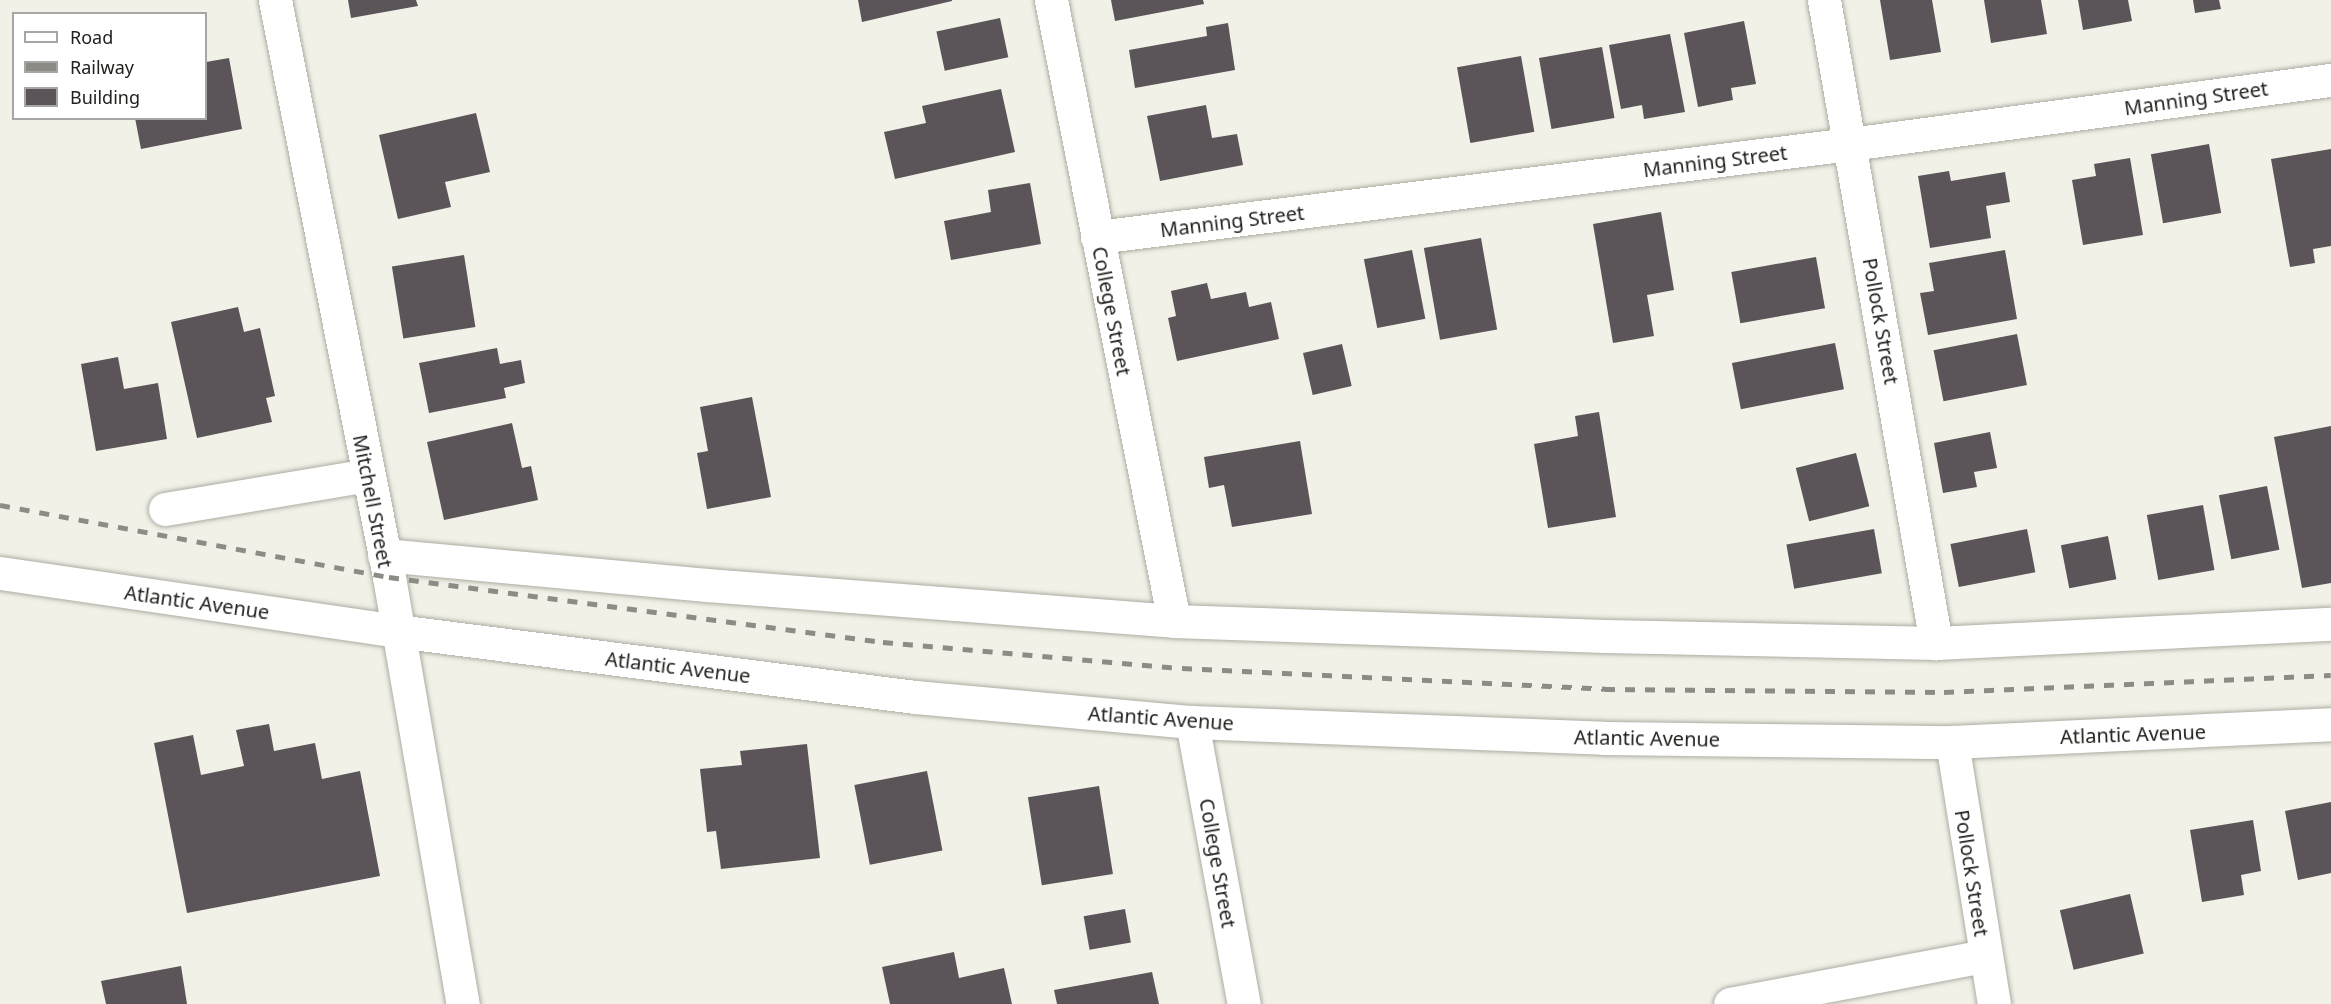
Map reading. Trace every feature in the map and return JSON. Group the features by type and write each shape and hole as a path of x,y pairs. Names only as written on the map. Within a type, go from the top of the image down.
{"street":[{"name":"Mitchell Street","path":"274,0 384,555 463,1004"},
{"name":"College Street","path":"1051,0 1174,621"},
{"name":"Pollock Street","path":"1824,0 1936,643"},
{"name":"Manning Street","path":"1097,237 1850,144 2331,80"},
{"path":"165,509 368,475"},
{"path":"384,555 707,585 1174,621 1605,636 1936,643 2331,624"},
{"name":"Atlantic Avenue","path":"0,573 397,631 915,697 1192,722 1604,738 1952,742 2331,724"},
{"name":"College Street","path":"1192,722 1244,1004"},
{"name":"Pollock Street","path":"1952,742 1994,1004"},
{"path":"1730,1004 1985,956"}],"building":[{"path":"348,0 416,0 418,6 351,18"},
{"path":"858,0 952,0 952,1 862,22"},
{"path":"1111,0 1203,0 1204,4 1115,21"},
{"path":"1880,0 1932,0 1941,52 1890,60"},
{"path":"1984,0 2041,0 2047,34 1991,43"},
{"path":"2078,0 2128,0 2132,21 2083,30"},
{"path":"2193,0 2219,0 2221,9 2195,13"},
{"path":"1000,18 1008,57 945,71 936,32"},
{"path":"1744,21 1756,84 1731,88 1733,100 1698,107 1684,33"},
{"path":"1228,23 1235,70 1135,88 1129,50 1207,36 1206,27"},
{"path":"1670,34 1685,112 1644,119 1642,105 1621,109 1609,45"},
{"path":"1602,47 1615,118 1551,129 1539,58"},
{"path":"1521,56 1534,132 1470,143 1457,67"},
{"path":"229,58 242,129 141,149 135,120 207,120 207,62"},
{"path":"1001,89 1015,152 895,179 884,132 926,123 922,106"},
{"path":"1206,105 1212,138 1237,134 1243,165 1160,181 1147,116"},
{"path":"476,113 490,172 445,182 451,207 398,219 379,135"},
{"path":"2209,144 2221,213 2163,223 2151,154"},
{"path":"2331,149 2331,246 2313,249 2315,263 2290,267 2271,159"},
{"path":"2130,158 2143,235 2083,245 2072,180 2096,176 2094,164"},
{"path":"1949,171 1951,181 2005,172 2010,202 1986,206 1991,238 1930,248 1918,176"},
{"path":"1030,183 1041,244 951,260 944,221 991,212 988,190"},
{"path":"1661,212 1674,290 1647,295 1654,336 1613,343 1593,224"},
{"path":"1481,238 1497,330 1440,340 1424,248"},
{"path":"1412,250 1425,319 1377,328 1364,259"},
{"path":"2005,250 2017,319 1928,335 1920,293 1934,291 1929,263"},
{"path":"464,255 475,327 403,339 392,266"},
{"path":"1816,257 1825,308 1740,323 1731,272"},
{"path":"1207,283 1211,299 1246,292 1249,307 1271,302 1279,339 1177,361 1168,318 1176,316 1171,291"},
{"path":"238,307 244,332 260,328 275,396 266,398 272,422 197,438 171,322"},
{"path":"2017,334 2027,385 1943,401 1934,350"},
{"path":"1835,343 1844,389 1741,409 1732,363"},
{"path":"1342,344 1352,386 1313,395 1303,353"},
{"path":"497,348 500,364 521,360 525,383 504,388 506,398 429,413 419,363"},
{"path":"118,357 124,389 158,383 167,439 96,451 81,364"},
{"path":"752,397 771,497 707,509 697,453 708,451 700,407"},
{"path":"1599,412 1616,517 1548,528 1534,444 1578,436 1575,416"},
{"path":"512,423 522,468 531,466 538,500 444,520 427,442"},
{"path":"2331,426 2331,583 2302,588 2274,437"},
{"path":"1990,432 1997,468 1974,472 1977,487 1943,493 1934,443"},
{"path":"1300,441 1312,514 1232,527 1224,485 1209,488 1204,457"},
{"path":"1856,453 1869,506 1809,521 1796,468"},
{"path":"2267,486 2279,550 2231,559 2219,495"},
{"path":"2203,505 2214,570 2158,580 2147,515"},
{"path":"1874,529 1882,573 1794,589 1786,544"},
{"path":"2027,529 2035,572 1959,587 1950,544"},
{"path":"2108,536 2116,579 2069,588 2061,545"},
{"path":"269,724 274,751 315,743 322,779 360,771 380,876 187,913 154,743 193,735 201,775 244,766 236,730"},
{"path":"807,744 820,858 721,869 716,831 707,832 700,769 742,765 740,751"},
{"path":"927,771 942,851 870,865 854,785"},
{"path":"1099,786 1113,874 1042,885 1028,797"},
{"path":"2331,802 2331,873 2298,880 2285,811"},
{"path":"2253,820 2261,871 2241,875 2244,895 2202,902 2190,830"},
{"path":"2130,894 2144,953 2074,970 2060,910"},
{"path":"1125,909 1131,942 1090,950 1084,916"},
{"path":"954,952 959,978 1004,968 1012,1004 890,1004 882,967"},
{"path":"181,966 187,1004 106,1004 101,981"},
{"path":"1152,972 1159,1004 1057,1004 1054,990"}],"railway":[{"path":"0,505 389,577 883,642 1182,668 1605,689 1944,692 2331,675"}]}
